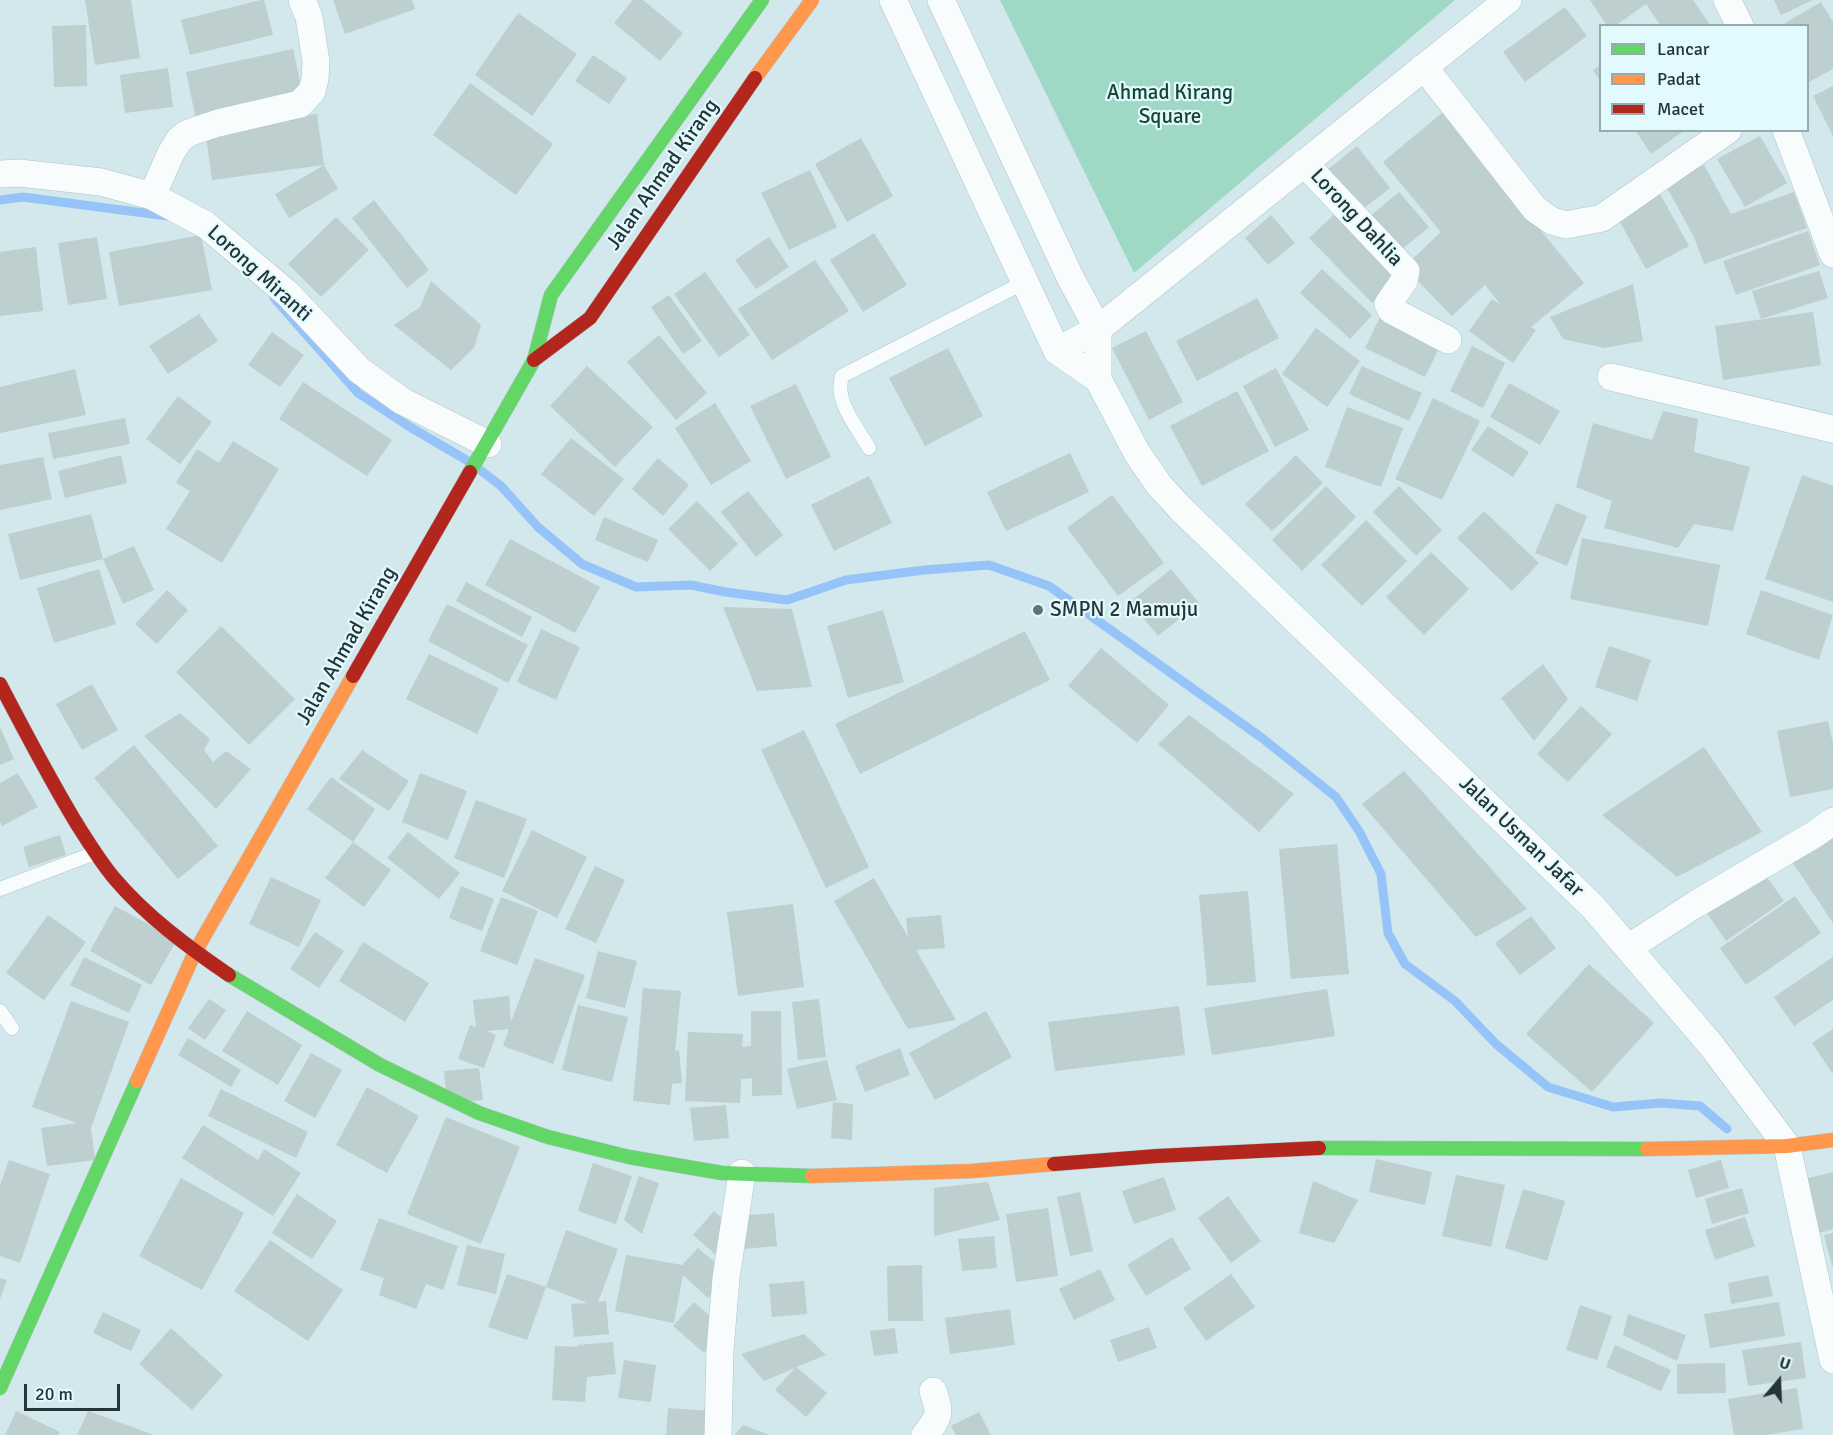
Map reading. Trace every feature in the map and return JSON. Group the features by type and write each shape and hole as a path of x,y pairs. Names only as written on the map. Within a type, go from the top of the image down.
{"main road":[{"name":"Jalan Ahmad Kirang","path":"0,1388 8,1358 195,952 534,360 551,296 617,211 750,23 762,0"},
{"name":"Jalan Ahmad Kirang","path":"534,360 590,318 644,231 772,45 812,0"},
{"path":"0,684 52,783 95,853 136,901 195,952 239,982 380,1065 479,1113 548,1137 628,1157 722,1173 825,1177 972,1172 1157,1156 1317,1148 1651,1149 1787,1146 1833,1140"}],"street":[{"path":"152,196 178,140 188,133 218,123 300,104 312,91 316,60 309,17 302,0"},
{"path":"893,0 1057,351 1098,379"},
{"path":"941,0 1070,277 1098,329 1098,379"},
{"path":"1057,351 1098,329 1508,0"},
{"path":"1727,0 1739,24"},
{"path":"1424,67 1535,209 1552,221 1566,225 1602,218 1725,132"},
{"path":"1787,132 1833,254"},
{"name":"Lorong Dahlia","path":"1304,163 1406,271 1404,281 1388,304 1391,310 1448,340"},
{"name":"Lorong Miranti","path":"0,174 19,173 101,182 152,196 206,225 288,294 359,370 402,401 485,448"},
{"path":"985,196 1023,176"},
{"path":"1611,377 1833,429"},
{"name":"Jalan Usman Jafar","path":"1098,379 1137,453 1159,485 1181,509 1593,907 1711,1045 1787,1146 1833,1360"},
{"path":"1628,948 1833,821"},
{"path":"718,1435 720,1350 726,1278 742,1173"},
{"path":"925,1435 938,1417 939,1410 933,1391"}],"lane":[{"path":"869,448 841,399 838,387 842,376 1025,282"},
{"path":"0,889 95,853"},
{"path":"0,1011 12,1028"}],"green space":[{"name":"Ahmad Kirang Square","path":"1000,0 1455,0 1134,273"}],"building":[{"path":"85,0 131,0 140,58 95,65"},
{"path":"264,0 273,35 190,55 181,20"},
{"path":"333,0 412,0 415,9 345,34"},
{"path":"633,0 643,0 683,33 660,61 614,23"},
{"path":"1590,0 1693,0 1710,24 1660,24 1646,4 1618,24 1606,24"},
{"path":"1774,0 1813,0 1781,15"},
{"path":"1821,2 1833,22 1833,69 1809,82 1809,24 1783,24"},
{"path":"1565,7 1587,36 1525,82 1503,52"},
{"path":"518,13 577,54 532,116 475,75"},
{"path":"86,25 87,86 54,87 52,26"},
{"path":"293,49 303,95 196,119 186,72"},
{"path":"593,55 627,78 609,104 575,81"},
{"path":"1599,66 1599,79 1593,70"},
{"path":"168,68 173,107 125,113 120,75"},
{"path":"470,83 553,144 516,195 433,135"},
{"path":"1833,86 1833,136 1813,96"},
{"path":"1443,112 1584,283 1531,327 1536,330 1513,363 1469,331 1492,299 1501,305 1485,285 1452,316 1404,267 1441,232 1383,162"},
{"path":"317,114 324,165 212,180 205,129"},
{"path":"1636,132 1682,132 1651,154"},
{"path":"1760,136 1787,183 1745,207 1717,159"},
{"path":"861,138 893,196 847,222 815,164"},
{"path":"1357,146 1390,188 1359,212 1327,170"},
{"path":"324,165 338,189 289,218 275,194"},
{"path":"1704,165 1731,214 1794,192 1807,228 1704,264 1694,237 1666,186"},
{"path":"810,170 837,227 789,250 761,193"},
{"path":"1399,192 1429,227 1399,252 1369,217"},
{"path":"1659,192 1689,246 1646,269 1616,215"},
{"path":"374,200 429,270 407,288 352,218"},
{"path":"1342,207 1405,272 1372,303 1309,238"},
{"path":"1271,215 1295,243 1268,265 1245,238"},
{"path":"336,217 369,250 321,297 288,264"},
{"path":"1808,231 1820,265 1736,295 1723,261"},
{"path":"874,233 907,285 863,312 830,260"},
{"path":"201,235 212,290 119,306 109,252"},
{"path":"97,237 107,299 68,305 58,243"},
{"path":"769,237 789,267 756,289 735,260"},
{"path":"36,247 43,311 0,316 0,252"},
{"path":"815,260 849,311 772,360 738,309"},
{"path":"1322,269 1372,315 1350,339 1300,293"},
{"path":"1819,271 1828,298 1761,319 1752,291"},
{"path":"705,272 750,335 719,357 674,294"},
{"path":"431,281 481,325 474,348 451,370 394,325 420,307"},
{"path":"1633,284 1643,341 1604,348 1563,339 1550,317"},
{"path":"669,295 702,341 683,354 651,307"},
{"path":"1257,298 1279,338 1197,381 1176,341"},
{"path":"1383,311 1443,340 1425,377 1365,348"},
{"path":"1813,312 1821,365 1723,380 1715,326"},
{"path":"199,314 218,341 168,374 149,346"},
{"path":"1316,328 1360,361 1327,407 1282,374"},
{"path":"1146,331 1183,402 1149,420 1112,348"},
{"path":"272,332 304,355 280,387 248,365"},
{"path":"659,335 707,393 676,420 627,362"},
{"path":"1472,346 1505,363 1483,408 1450,391"},
{"path":"948,348 983,416 925,446 889,378"},
{"path":"587,366 653,427 615,467 550,406"},
{"path":"1362,366 1422,393 1409,421 1349,394"},
{"path":"1276,368 1309,430 1275,447 1243,386"},
{"path":"75,369 86,415 0,433 0,387"},
{"path":"303,382 392,440 367,476 279,419"},
{"path":"1509,383 1560,411 1540,445 1490,417"},
{"path":"796,384 831,457 786,479 750,406"},
{"path":"1237,391 1269,451 1202,486 1170,426"},
{"path":"178,396 212,422 180,464 146,439"},
{"path":"1433,398 1480,421 1442,500 1395,479"},
{"path":"715,403 751,461 711,485 675,428"},
{"path":"1347,407 1403,428 1381,487 1325,467"},
{"path":"1663,411 1698,419 1694,452 1750,467 1733,531 1694,524 1678,548 1604,528 1612,501 1576,487 1593,423 1652,440"},
{"path":"125,418 130,444 53,459 48,433"},
{"path":"1488,426 1529,452 1513,477 1471,450"},
{"path":"571,438 624,479 594,516 541,474"},
{"path":"233,441 279,469 222,563 166,529 190,491 176,483 197,449 219,463"},
{"path":"1070,453 1089,492 1006,531 987,492"},
{"path":"121,455 127,483 65,498 58,471"},
{"path":"1296,455 1323,483 1272,531 1245,504"},
{"path":"43,457 52,499 0,510 0,465"},
{"path":"658,458 689,485 663,516 632,489"},
{"path":"1802,475 1833,486 1833,602 1765,579"},
{"path":"869,476 892,523 834,551 811,505"},
{"path":"1326,486 1356,517 1302,571 1272,540"},
{"path":"1399,486 1442,530 1416,556 1373,512"},
{"path":"748,491 783,535 756,557 721,512"},
{"path":"1112,495 1164,563 1118,596 1067,528"},
{"path":"697,501 738,544 710,571 668,529"},
{"path":"1556,503 1587,516 1567,566 1535,553"},
{"path":"1484,511 1539,563 1512,591 1457,538"},
{"path":"91,514 103,559 20,580 8,534"},
{"path":"604,517 658,540 648,562 595,540"},
{"path":"1366,520 1407,561 1362,606 1321,565"},
{"path":"1582,538 1720,565 1708,626 1570,599"},
{"path":"510,539 600,587 575,633 485,585"},
{"path":"134,546 154,590 123,604 103,559"},
{"path":"1431,552 1469,589 1424,635 1386,597"},
{"path":"99,569 116,624 54,643 37,588"},
{"path":"1171,569 1199,603 1158,636 1130,602"},
{"path":"466,582 532,617 522,637 456,601"},
{"path":"167,590 188,610 157,644 135,624"},
{"path":"1761,590 1833,615 1819,660 1746,634"},
{"path":"447,604 528,645 508,683 428,641"},
{"path":"723,607 792,609 812,687 757,691"},
{"path":"883,610 904,682 848,698 827,626"},
{"path":"221,626 295,699 249,745 176,672"},
{"path":"541,629 580,647 556,700 517,682"},
{"path":"1025,631 1050,680 860,774 835,724"},
{"path":"1609,646 1651,660 1637,701 1595,687"},
{"path":"1101,648 1169,705 1137,743 1068,686"},
{"path":"429,654 499,688 477,734 406,699"},
{"path":"1543,664 1568,699 1534,741 1501,698"},
{"path":"92,684 118,730 82,750 56,704"},
{"path":"1581,706 1612,734 1568,782 1537,754"},
{"path":"180,713 210,739 204,750 213,762 226,751 251,769 216,809 144,736"},
{"path":"1189,715 1294,794 1259,832 1158,744"},
{"path":"1828,721 1833,744 1833,789 1790,797 1777,731"},
{"path":"0,727 14,759 0,765"},
{"path":"804,730 869,867 826,888 761,750"},
{"path":"134,745 218,846 178,879 94,778"},
{"path":"1704,747 1762,832 1677,877 1602,815"},
{"path":"362,750 409,781 389,811 339,779"},
{"path":"1404,771 1527,909 1476,937 1362,804"},
{"path":"18,773 38,807 2,826 0,822 0,783"},
{"path":"420,773 467,791 448,840 402,822"},
{"path":"331,777 375,809 353,842 307,809"},
{"path":"476,800 527,819 504,878 454,858"},
{"path":"532,830 587,857 557,918 502,891"},
{"path":"1833,831 1833,923 1791,860"},
{"path":"408,832 460,873 439,899 387,858"},
{"path":"60,835 66,855 29,867 23,847"},
{"path":"353,842 391,870 364,907 325,878"},
{"path":"1337,844 1349,974 1291,979 1279,849"},
{"path":"595,866 625,880 596,943 565,929"},
{"path":"1761,869 1784,901 1726,941 1704,909"},
{"path":"271,877 321,900 299,947 249,924"},
{"path":"874,878 908,937 906,918 941,915 945,948 916,950 956,1020 908,1029 834,901"},
{"path":"461,886 494,899 482,931 449,918"},
{"path":"1248,891 1256,982 1207,986 1199,895"},
{"path":"1795,896 1821,933 1746,985 1720,948"},
{"path":"501,897 538,911 517,965 480,951"},
{"path":"793,904 804,987 738,996 727,912"},
{"path":"115,906 177,940 151,985 90,951"},
{"path":"48,915 86,942 44,1000 6,973"},
{"path":"1531,916 1556,948 1520,975 1495,943"},
{"path":"315,932 344,951 319,988 290,969"},
{"path":"363,942 429,983 405,1022 339,981"},
{"path":"598,951 637,961 625,1008 586,998"},
{"path":"84,957 142,985 129,1013 70,985"},
{"path":"1833,957 1833,1000 1794,1026 1774,997"},
{"path":"535,958 585,975 553,1064 503,1046 509,1029 487,1031 496,1035 484,1068 458,1059 470,1025 476,1027 473,1000 509,996 511,1022"},
{"path":"1589,964 1654,1023 1592,1092 1526,1034"},
{"path":"643,988 681,991 675,1051 679,1050 682,1083 672,1084 670,1105 633,1101"},
{"path":"1327,989 1335,1036 1212,1055 1204,1008"},
{"path":"209,999 226,1010 205,1040 188,1028"},
{"path":"819,999 826,1057 798,1060 792,1002"},
{"path":"71,1001 129,1022 91,1128 95,1160 47,1166 41,1128 77,1123 32,1107"},
{"path":"578,1005 628,1017 612,1082 562,1070"},
{"path":"1179,1006 1185,1055 1055,1071 1048,1022"},
{"path":"247,1011 302,1045 278,1085 222,1051"},
{"path":"751,1011 781,1011 782,1095 752,1096 752,1078 741,1079 740,1103 685,1101 688,1032 743,1034 742,1047 751,1046"},
{"path":"986,1011 1012,1057 935,1100 909,1053"},
{"path":"1833,1029 1833,1074 1812,1043"},
{"path":"188,1038 241,1070 231,1087 178,1055"},
{"path":"900,1048 910,1075 865,1092 855,1066"},
{"path":"311,1053 342,1070 315,1118 284,1101"},
{"path":"827,1060 837,1100 797,1109 787,1069"},
{"path":"479,1068 483,1100 447,1103 444,1071"},
{"path":"367,1087 419,1116 387,1173 336,1145"},
{"path":"221,1089 308,1132 296,1158 208,1116"},
{"path":"833,1102 853,1104 852,1140 831,1138"},
{"path":"726,1105 729,1138 694,1141 690,1108"},
{"path":"446,1117 520,1147 481,1244 407,1214"},
{"path":"203,1125 258,1160 264,1149 301,1173 273,1216 182,1158"},
{"path":"1376,1159 1432,1172 1425,1205 1369,1192"},
{"path":"9,1160 50,1174 20,1263 0,1256 0,1185"},
{"path":"1721,1160 1729,1188 1696,1198 1688,1170"},
{"path":"593,1163 632,1176 616,1224 578,1211"},
{"path":"1833,1172 1833,1229 1819,1233 1805,1179"},
{"path":"1456,1175 1505,1185 1491,1247 1442,1236"},
{"path":"639,1176 659,1183 642,1234 624,1220"},
{"path":"1164,1177 1176,1210 1134,1224 1122,1191"},
{"path":"181,1178 244,1213 202,1290 139,1256"},
{"path":"1313,1181 1358,1200 1334,1243 1299,1233"},
{"path":"988,1182 1000,1220 934,1236 934,1188"},
{"path":"1742,1188 1749,1213 1712,1224 1705,1199"},
{"path":"1523,1189 1565,1201 1547,1261 1505,1248"},
{"path":"1080,1192 1093,1251 1070,1256 1057,1197"},
{"path":"297,1194 337,1221 312,1259 272,1233"},
{"path":"1228,1196 1261,1241 1231,1263 1198,1218"},
{"path":"1048,1208 1058,1276 1016,1282 1006,1214"},
{"path":"714,1211 741,1235 739,1216 774,1213 777,1246 742,1249 724,1262 693,1235"},
{"path":"1745,1217 1755,1246 1715,1260 1705,1230"},
{"path":"379,1218 458,1246 443,1290 426,1284 416,1309 379,1295 384,1278 360,1270"},
{"path":"566,1230 618,1249 598,1302 606,1301 609,1334 574,1337 571,1304 588,1303 546,1287"},
{"path":"1833,1233 1833,1266 1832,1266 1824,1235"},
{"path":"994,1236 997,1268 962,1271 958,1239"},
{"path":"1172,1237 1191,1269 1146,1296 1127,1265"},
{"path":"270,1240 343,1290 308,1341 234,1291"},
{"path":"467,1245 505,1254 496,1294 457,1285"},
{"path":"698,1248 729,1274 708,1298 683,1275 674,1323 615,1311 626,1255 682,1265"},
{"path":"922,1265 923,1321 888,1321 887,1266"},
{"path":"1100,1269 1115,1300 1074,1320 1059,1289"},
{"path":"507,1274 546,1287 527,1340 488,1327"},
{"path":"1231,1274 1255,1307 1206,1341 1183,1308"},
{"path":"1768,1275 1773,1296 1731,1304 1728,1283"},
{"path":"0,1278 7,1280 0,1299"},
{"path":"804,1281 807,1314 772,1317 769,1284"},
{"path":"694,1302 725,1329 704,1353 673,1326"},
{"path":"1779,1302 1785,1336 1710,1348 1704,1314"},
{"path":"1580,1305 1612,1316 1597,1360 1566,1350"},
{"path":"1010,1309 1015,1345 950,1354 945,1318"},
{"path":"103,1312 141,1330 131,1351 93,1333"},
{"path":"1628,1314 1686,1335 1677,1361 1623,1335"},
{"path":"1149,1327 1157,1348 1118,1362 1110,1340"},
{"path":"171,1328 223,1375 192,1410 139,1364"},
{"path":"895,1328 898,1353 874,1356 870,1331"},
{"path":"804,1334 826,1355 796,1367 827,1393 806,1417 775,1390 795,1368 764,1381 741,1354"},
{"path":"613,1342 616,1374 587,1377 585,1402 552,1400 555,1346 578,1347 577,1345"},
{"path":"1801,1342 1806,1378 1748,1386 1742,1350"},
{"path":"1615,1345 1671,1370 1661,1391 1606,1367"},
{"path":"624,1360 656,1365 651,1402 618,1398"},
{"path":"1725,1363 1726,1393 1677,1394 1677,1364"},
{"path":"1797,1388 1803,1429 1766,1435 1734,1435 1728,1399"},
{"path":"668,1408 710,1411 709,1435 666,1435"},
{"path":"16,1411 60,1432 58,1435 5,1435"},
{"path":"88,1411 154,1435 77,1435"},
{"path":"979,1412 991,1435 956,1435 951,1426"},
{"path":"743,1425 770,1435 735,1435"}],"waterway":[{"path":"0,200 23,197 167,216"},
{"path":"274,298 358,393 468,461"},
{"path":"479,469 501,486 538,527 582,564 636,587 691,585 787,600 846,580 924,570 989,565 1049,586 1262,738 1336,797 1359,831 1381,874 1388,933 1405,964 1455,1001 1496,1044 1548,1087 1613,1107 1661,1103 1700,1106 1727,1129"}],"traffic: fast":[{"path":"470,472 534,360 551,295 762,0"},
{"path":"229,975 380,1065 479,1113 548,1137 629,1157 722,1173 812,1176"},
{"path":"0,1388 137,1081"},
{"path":"1319,1148 1647,1149"}],"traffic: slow":[{"path":"755,78 812,0"},
{"path":"137,1081 195,952 353,676"},
{"path":"1647,1149 1787,1146 1833,1140"},
{"path":"812,1176 972,1171 1054,1164"}],"traffic: jam":[{"path":"534,360 590,318 755,78"},
{"path":"353,676 470,472"},
{"path":"0,684 65,804 109,871 126,892 154,918 229,975"},
{"path":"1054,1164 1319,1148"}],"place":[{"name":"SMPN 2 Mamuju","path":"1038,610"}]}
